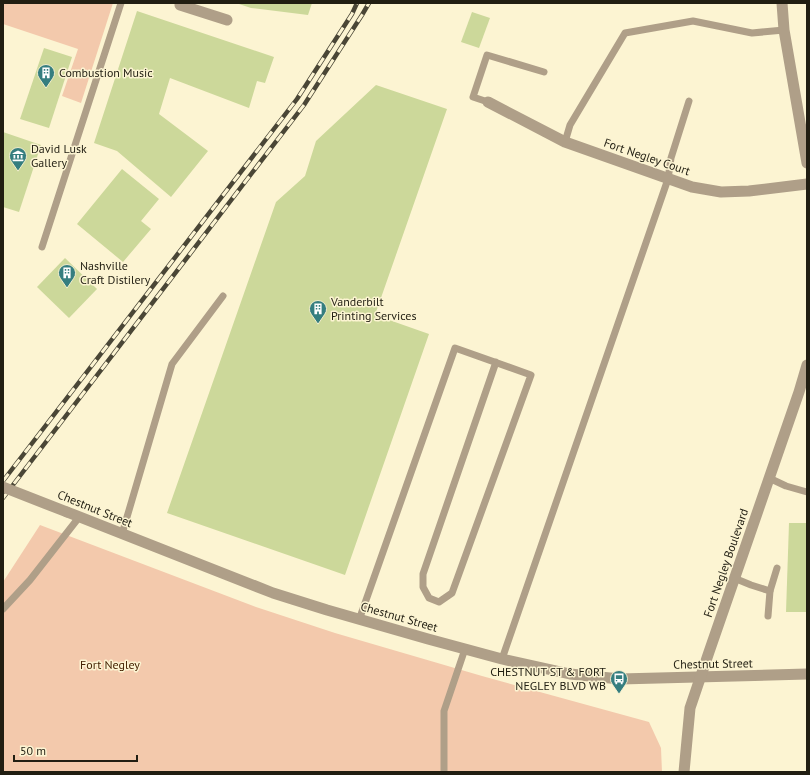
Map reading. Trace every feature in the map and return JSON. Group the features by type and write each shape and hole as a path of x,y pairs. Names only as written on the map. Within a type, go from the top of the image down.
{"street":[{"path":"782,3 784,30 807,162"},
{"path":"180,5 227,20"},
{"name":"Fort Negley Court","path":"488,102 565,142 692,187 721,192 749,191 807,184"},
{"name":"Fort Negley Boulevard","path":"684,772 690,708 807,365"},
{"name":"Chestnut Street","path":"3,487 273,593 359,620 502,659 570,674 620,679 807,674"}],"lane":[{"path":"42,247 121,3"},
{"path":"565,142 570,125 625,33 693,21 752,33 784,30"},
{"path":"488,102 474,97 488,55 544,72"},
{"path":"502,659 668,178 671,158 689,101"},
{"path":"122,534 172,364 223,296"},
{"path":"359,620 456,348 496,362 531,375 452,593 439,602 429,598 423,587 423,574 496,362"},
{"path":"769,478 786,486 807,492"},
{"path":"3,609 30,580 80,516"},
{"path":"768,616 770,591 776,568"},
{"path":"734,578 770,591"},
{"path":"444,772 444,710 465,649"}],"green space":[{"path":"3,3 113,3 81,103 62,96 78,49 3,24"},
{"name":"Fort Negley","path":"40,525 256,607 335,633 482,676 649,722 661,748 662,772 3,772 3,582"}],"building":[{"path":"236,3 312,3 308,15 251,8"},
{"path":"137,11 274,57 265,83 257,81 249,108 170,78 159,114 208,151 171,197 117,151 94,143"},
{"path":"472,12 490,18 479,48 461,42"},
{"name":"Combustion Music","path":"44,48 72,57 49,128 20,119"},
{"name":"Vanderbilt Printing Services","path":"376,85 447,109 375,315 429,334 345,575 167,513 276,202 305,176 316,141"},
{"path":"3,132 41,145 19,212 3,207"},
{"path":"122,169 159,199 141,221 151,229 123,262 77,224"},
{"name":"Nashville Craft Distilery","path":"65,258 97,289 69,318 37,287"},
{"path":"789,523 807,523 807,612 786,612"}],"railway":[{"path":"3,481 297,99 352,14 357,3"},
{"path":"3,498 304,105 369,3"}],"place":[{"name":"Combustion Music","path":"46,88"},
{"name":"David Lusk Gallery","path":"18,171"},
{"name":"Nashville Craft Distilery","path":"67,288"},
{"name":"Vanderbilt Printing Services","path":"318,324"},
{"name":"CHESTNUT ST & FORT NEGLEY BLVD WB","path":"619,694"}]}
